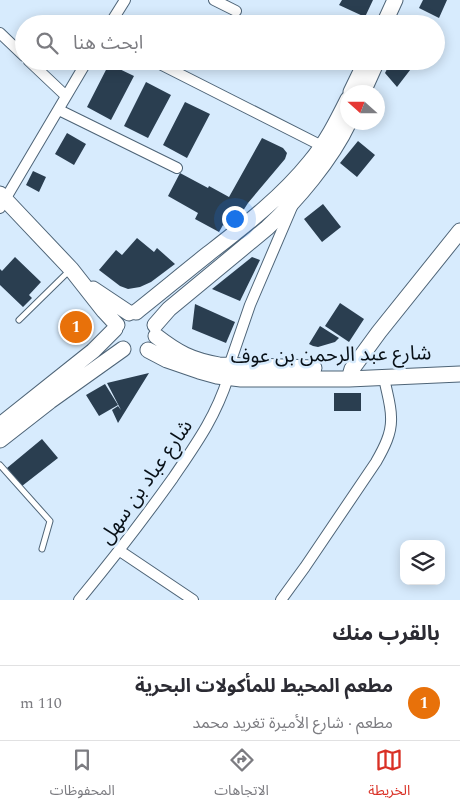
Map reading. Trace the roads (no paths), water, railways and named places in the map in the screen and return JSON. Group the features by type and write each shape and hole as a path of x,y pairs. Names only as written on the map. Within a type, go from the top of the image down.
{"street":[{"path":"116,15 125,0"},
{"path":"214,0 236,10"},
{"path":"388,15 395,0"},
{"path":"399,15 406,0"},
{"path":"0,34 15,48"},
{"path":"39,70 66,96"},
{"path":"82,70 2,201 83,283 116,327 116,340 128,352 135,353 148,350 154,344 156,330 169,309 267,228 296,199 335,148 345,130"},
{"path":"172,70 322,146"},
{"path":"354,85 362,70"},
{"path":"366,85 373,70"},
{"path":"58,110 177,168"},
{"path":"0,425 93,350 124,316 132,312 252,220 272,202 311,161 340,114"},
{"name":"شارع عباد بن سهل","path":"79,600 120,551 201,437 221,398 250,305 296,199"},
{"path":"350,374 385,325 460,231"},
{"path":"83,283 132,312 148,315 156,330"},
{"name":"شارع عبد الرحمن بن عوف","path":"156,330 172,348 193,359 218,365 228,372"},
{"path":"0,440 50,400 123,348"},
{"name":"شارع عبد الرحمن بن عوف","path":"148,350 199,371 228,372 243,367 384,377 460,374"},
{"name":"شارع عبد الرحمن بن عوف","path":"350,374 460,363"},
{"path":"281,600 376,462 385,445 390,432 392,417 384,377"},
{"path":"120,551 193,600"}],"lane":[{"path":"19,320 71,269"},
{"path":"0,466 50,521 42,549"}],"place":[{"name":"مطعم المحيط للمأكولات البحرية","path":"76,327"}]}
